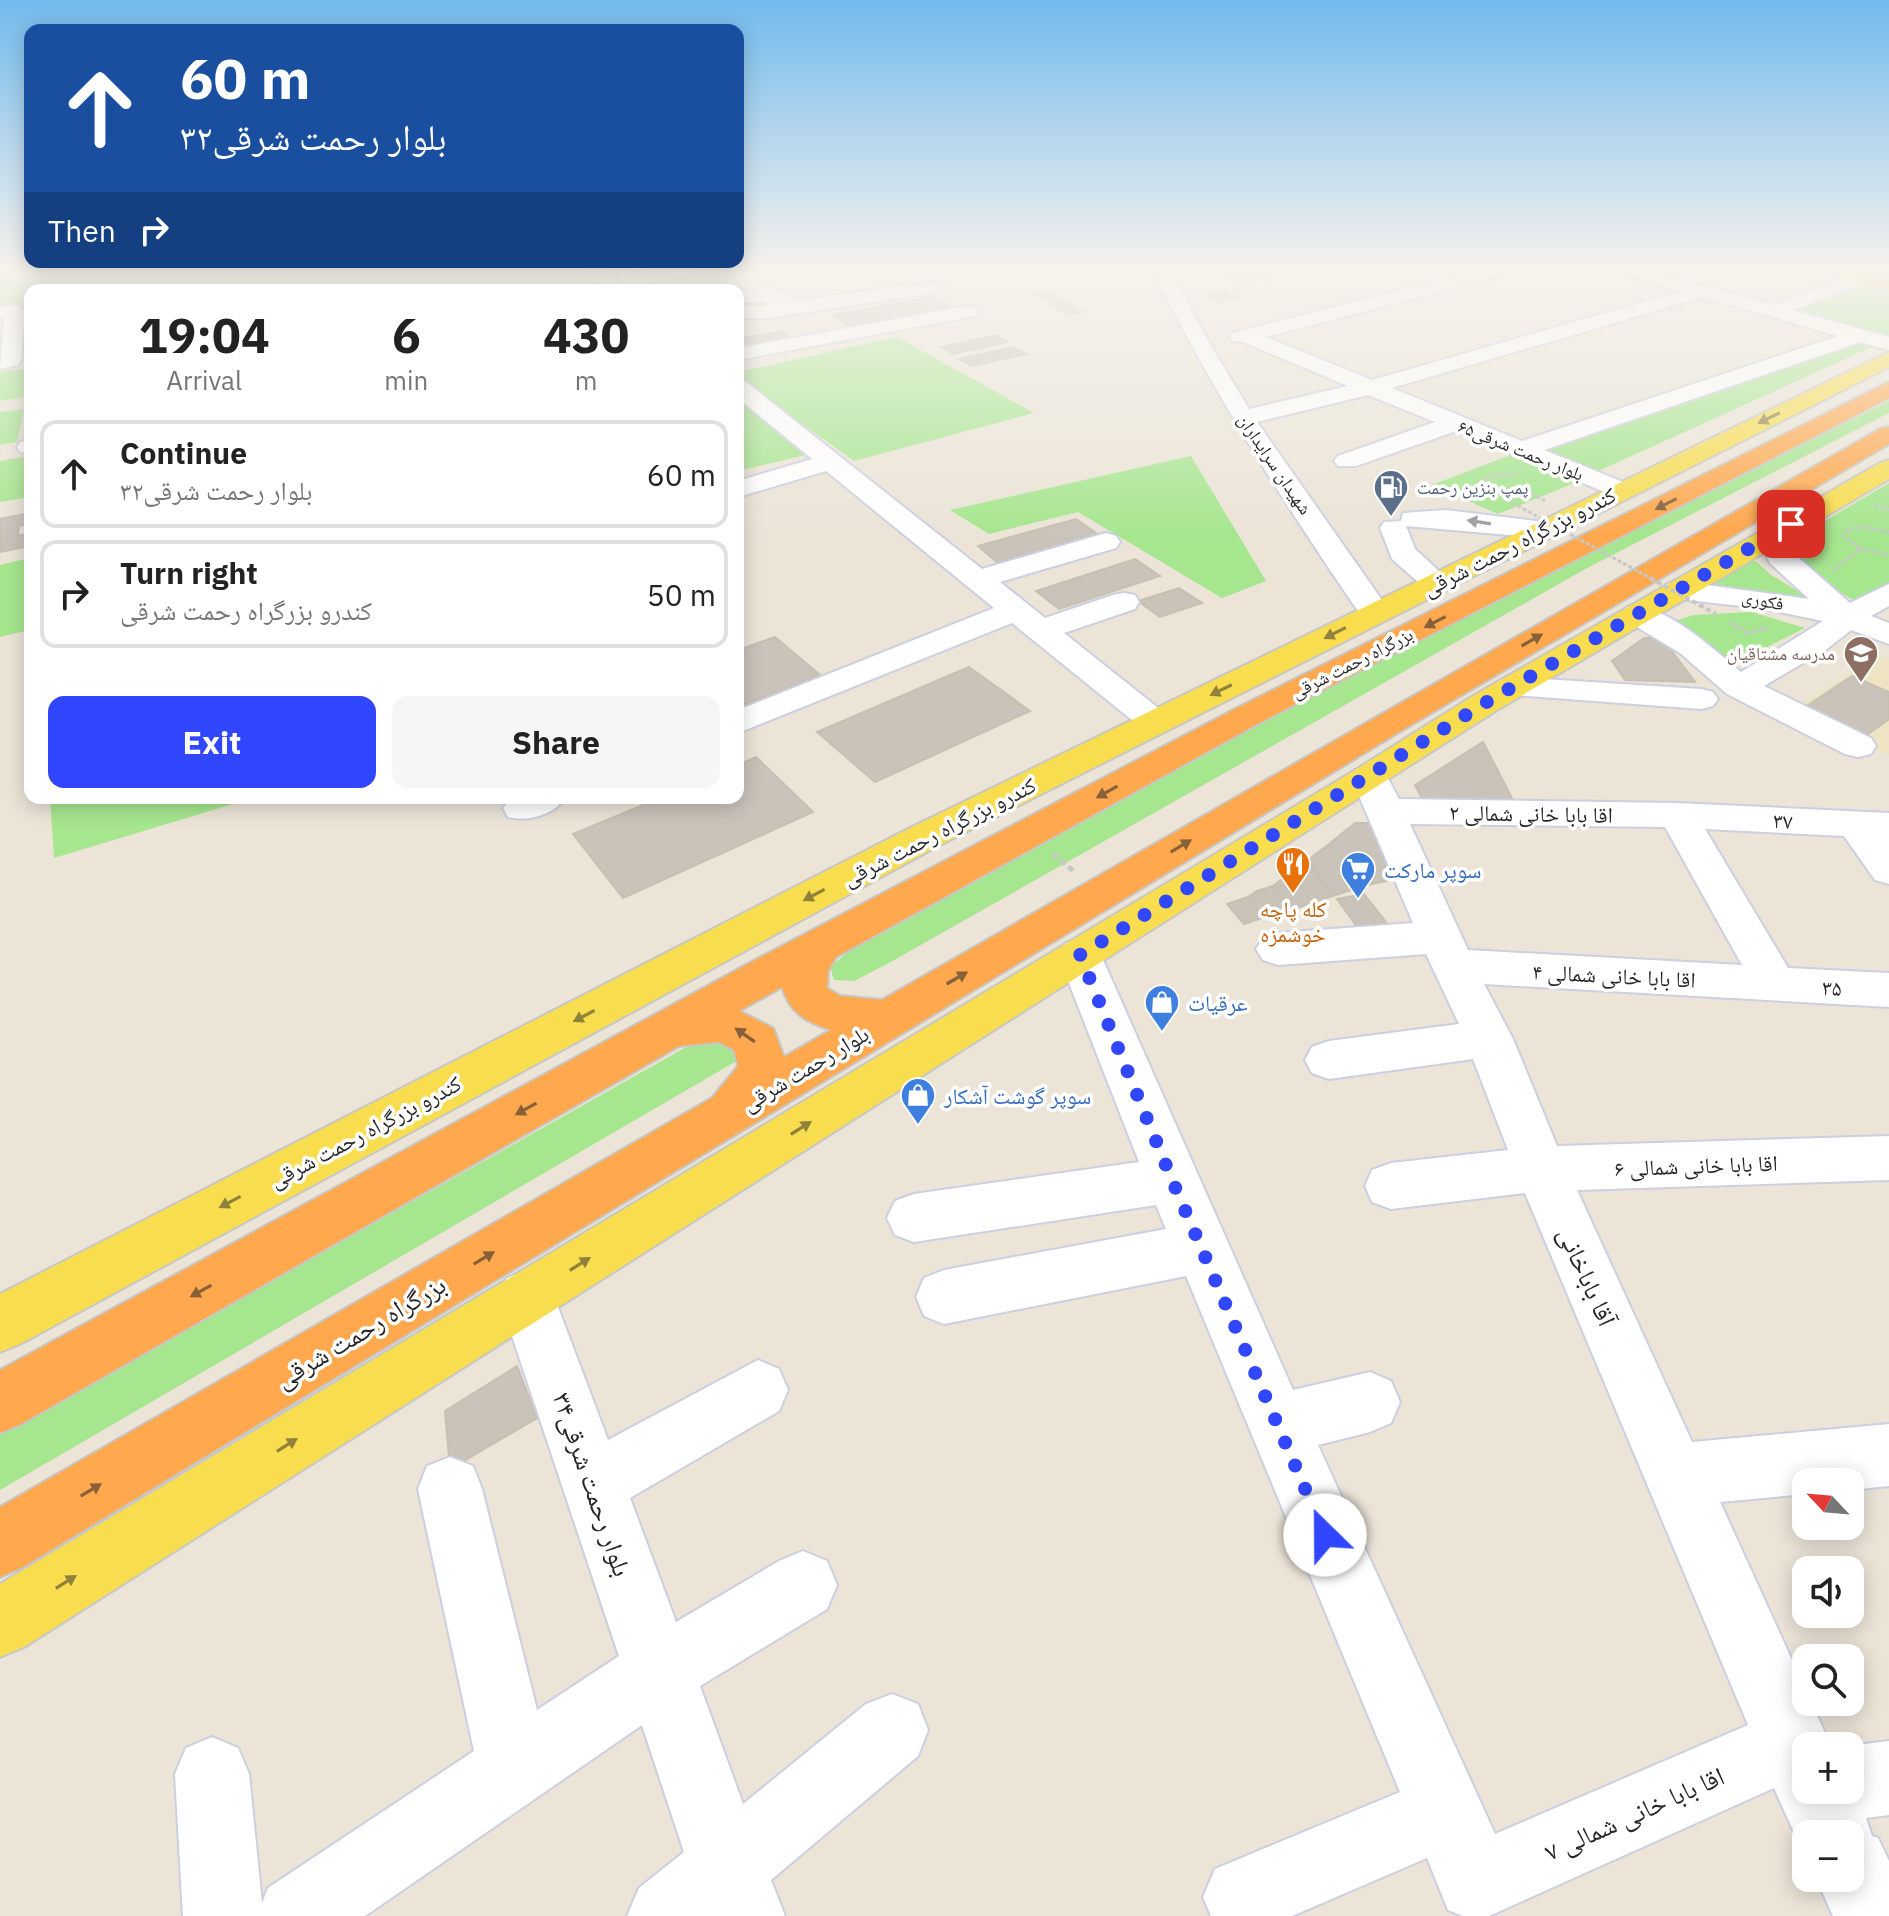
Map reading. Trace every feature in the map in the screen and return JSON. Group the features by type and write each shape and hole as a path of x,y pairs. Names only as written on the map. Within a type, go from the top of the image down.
{"highway":[{"name":"بزرگراه رحمت شرقی","path":"820,946 1249,715 1889,389"},
{"path":"820,946 805,973 806,991 810,998 822,1008 851,1017 890,1018 1392,722 1851,473 1889,434"},
{"path":"1655,473 1736,468"},
{"path":"1249,715 1292,656"},
{"path":"1392,722 1498,695"},
{"path":"0,1403 820,946"},
{"name":"بلوار رحمت شرقی","path":"720,1118 890,1018"},
{"path":"667,1030 713,1023 730,1025 756,1041 762,1067 752,1086 720,1118"},
{"name":"بزرگراه رحمت شرقی","path":"0,1544 720,1118"}],"main road":[{"name":"کندرو بزرگراه رحمت شرقی","path":"0,1324 924,837 1437,583 1545,515 1619,490 1889,359"},
{"path":"0,1623 1080,955 1378,794 1498,695 1771,536 1851,473 1889,468"}],"street":[{"name":"شهیدان سرایداران","path":"1207,357 1242,418 1375,613"},
{"name":"بلوار رحمت شرقی۶۵","path":"1299,357 1619,490"},
{"path":"1242,418 1372,387 1474,357"},
{"path":"1519,450 1794,357"},
{"path":"744,395 832,461 1155,722"},
{"path":"1347,461 1456,423"},
{"path":"744,487 832,461"},
{"path":"1437,583 1402,553 1404,524 1444,516 1516,529 1545,515"},
{"name":"فکوری","path":"1771,536 1780,557 1803,581 1848,617"},
{"path":"979,579 1106,542"},
{"name":"فکوری","path":"1678,590 1739,595 1848,617 1889,634"},
{"path":"1739,687 1816,642 1848,617 1889,593"},
{"path":"744,720 1029,620 1124,602"},
{"path":"1638,614 1691,646 1739,687 1858,746"},
{"path":"1498,695 1701,699"},
{"name":"۲ اقا بابا خانی شمالی","path":"1378,794 1677,815"},
{"name":"آقا باباخانی","path":"1378,794 1489,1039 1541,1169 1674,1475 1796,1732"},
{"path":"1677,815 1775,984"},
{"name":"۳۷","path":"1677,815 1872,825"},
{"path":"1872,825 1889,870"},
{"name":"۴ اقا بابا خانی شمالی","path":"1278,949 1447,952 1775,984"},
{"path":"1080,955 1200,1248 1444,1812 1243,1897"},
{"name":"۳۵","path":"1775,984 1889,990"},
{"path":"1329,1060 1489,1039"},
{"name":"۶ اقا بابا خانی شمالی","path":"1391,1186 1541,1169 1870,1159"},
{"path":"914,1218 1172,1180"},
{"path":"944,1297 1200,1248"},
{"name":"بلوار رحمت شرقی۳۴","path":"527,1297 736,1891"},
{"path":"593,1484 758,1390"},
{"path":"1278,1424 1370,1402"},
{"path":"1674,1475 1889,1455"},
{"path":"450,1489 515,1768"},
{"path":"296,1916 659,1671 803,1585"},
{"path":"667,1916 736,1891 892,1730"},
{"path":"212,1774 223,1916"},
{"name":"۷ اقا بابا خانی شمالی","path":"1864,1776 1889,1778"},
{"name":"۷ اقا بابا خانی شمالی","path":"1444,1812 1476,1882 1792,1780"},
{"path":"1863,1892 1875,1916"}],"path":[{"path":"1480,500 1473,489 1480,480 1495,475 1518,475"},
{"path":"1545,515 1528,493 1507,500 1716,614"},
{"path":"1881,530 1889,523"},
{"path":"1889,532 1855,527 1844,532 1846,540 1860,549 1889,555"},
{"path":"1832,572 1860,549"},
{"path":"1028,835 1102,893"}],"shaded area":[{"name":"مدرسه مشتاقیان","path":"1879,655 1889,659 1889,755 1792,709"}],"green space":[{"path":"804,357 934,357 1034,413 854,461 744,382 744,371"},
{"path":"1805,357 1849,357 1594,473 1538,452"},
{"path":"24,369 24,397 0,401 0,372"},
{"path":"1889,401 1889,413 1587,568 887,964 854,981 834,980 830,967 848,952 1245,732 1548,573"},
{"path":"747,403 810,454 744,470 744,404"},
{"path":"24,409 17,442 0,445 0,412"},
{"path":"1516,453 1582,480 1498,514 1432,485"},
{"path":"1191,456 1266,581 1222,598 1078,512 989,534 950,510"},
{"path":"24,457 24,498 0,502 0,461"},
{"path":"1889,483 1889,584 1855,601 1809,570 1799,550 1797,537"},
{"path":"1752,558 1771,575 1835,613 1764,593 1700,584"},
{"path":"24,559 24,631 0,637 0,565"},
{"path":"1751,612 1805,628 1725,668 1665,624 1694,615"},
{"path":"50,804 233,804 54,858"},
{"path":"721,1036 742,1043 740,1059 0,1490 0,1434 697,1041"}],"building":[{"path":"966,357 1011,357 972,366 959,359"},
{"path":"24,514 24,525 19,526 18,536 24,534 24,547 0,552 0,519"},
{"path":"1076,519 1099,535 999,564 978,546"},
{"path":"1135,559 1160,576 1059,609 1036,591"},
{"path":"1179,588 1202,603 1160,617 1138,601"},
{"path":"775,637 820,675 744,705 744,648"},
{"path":"1644,638 1662,638 1695,682 1625,680 1612,661"},
{"path":"969,667 1030,711 875,782 817,732"},
{"name":"مدرسه مشتاقیان","path":"1852,676 1889,692 1889,719 1860,740 1799,711"},
{"path":"1483,742 1516,806 1422,798 1415,785"},
{"path":"756,757 813,812 623,898 573,834 646,804 744,804 744,762"},
{"path":"1355,823 1370,823 1404,877 1368,885 1329,844"},
{"path":"1329,844 1368,885 1332,896 1308,860"},
{"path":"1308,860 1332,896 1314,903 1289,874"},
{"name":"کله پاچه خوشمزه","path":"1289,874 1314,903 1293,909 1273,886"},
{"path":"1273,886 1293,909 1274,914 1257,891"},
{"path":"1257,891 1274,914 1265,917 1248,897"},
{"path":"1364,894 1386,922 1358,928 1337,899"},
{"path":"1248,897 1265,917 1244,924 1227,904"},
{"path":"517,1366 537,1418 450,1469 445,1411"}],"place":[{"name":"پمپ بنزین رحمت","path":"1391,518"},
{"name":"مدرسه مشتاقیان","path":"1861,684"},
{"name":"کله پاچه خوشمزه","path":"1293,895"},
{"name":"سوپر مارکت","path":"1358,900"},
{"name":"عرقیات","path":"1162,1033"},
{"name":"سوپر گوشت آشکار","path":"918,1126"}],"route":[{"path":"1325,1535 1211,1273 1080,955 1485,703 1791,524"}]}
